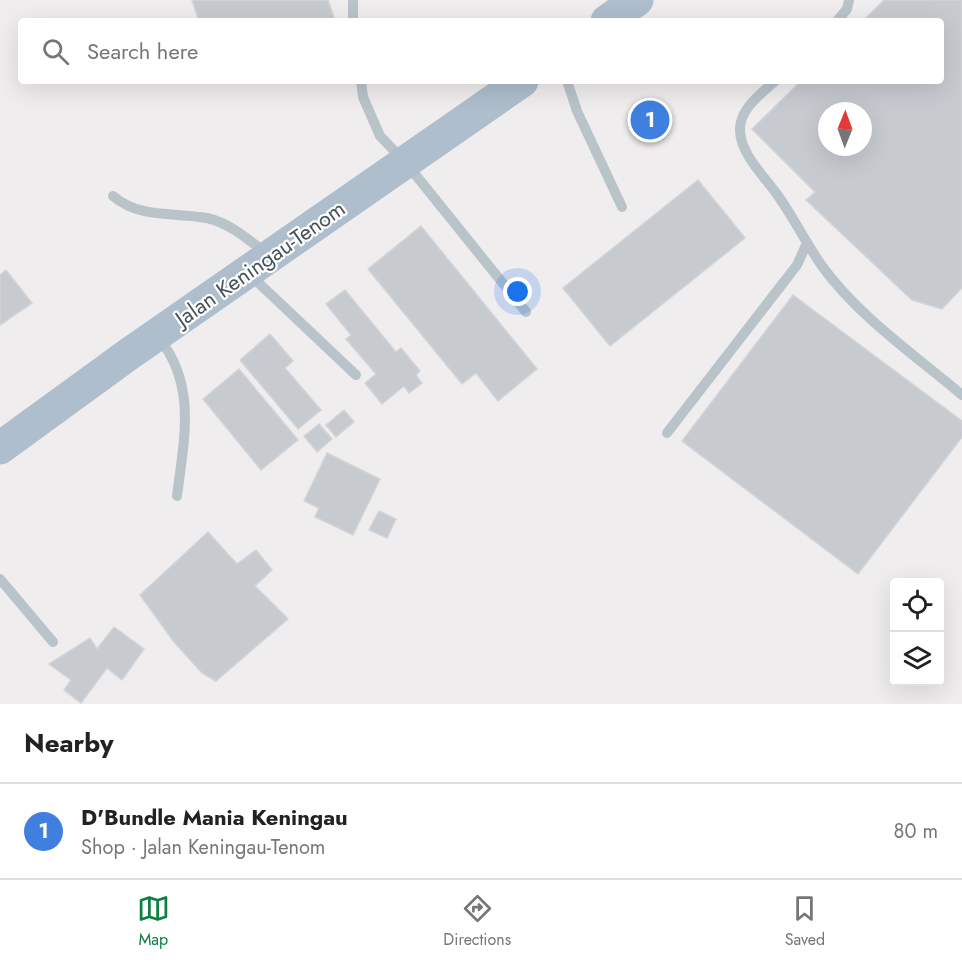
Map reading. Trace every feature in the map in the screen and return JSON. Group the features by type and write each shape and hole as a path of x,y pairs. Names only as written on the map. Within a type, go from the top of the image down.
{"main road":[{"path":"611,18 637,0"},
{"name":"Jalan Keningau-Tenom","path":"0,447 32,422 518,84"}],"lane":[{"path":"352,0 353,18"},
{"path":"840,18 847,9 849,0"},
{"path":"361,84 363,97 380,136 406,163 526,312"},
{"path":"568,84 577,111 622,207"},
{"path":"773,84 746,109 740,128 741,141 823,267 875,322 962,395"},
{"path":"113,196 126,207 209,219 242,234 258,264 356,375"},
{"path":"667,433 797,265 807,243"},
{"path":"157,335 171,353 185,398 177,496"},
{"path":"0,579 53,642"}],"building":[{"path":"192,0 328,0 334,18 198,18"},
{"path":"884,0 962,0 962,288 942,309 912,300 806,200 815,192 752,129 798,84 944,84 944,18 866,18"},
{"path":"698,180 745,238 610,346 563,288"},
{"path":"421,226 537,369 498,401 476,373 462,384 368,269"},
{"path":"6,270 32,303 0,325 0,275"},
{"path":"345,290 396,352 401,348 420,371 416,375 422,383 409,393 404,386 382,404 365,383 376,374 346,339 351,335 326,304"},
{"path":"793,295 962,421 962,437 858,574 682,441"},
{"path":"270,334 293,361 285,368 321,410 298,429 240,360"},
{"path":"239,369 298,440 261,470 203,399"},
{"path":"344,410 354,422 336,437 326,425"},
{"path":"319,424 332,439 317,452 304,436"},
{"path":"327,453 380,479 353,535 315,517 319,508 304,501"},
{"path":"379,511 396,519 387,538 369,530"},
{"path":"208,532 237,564 256,550 272,570 255,586 288,619 216,681 202,673 174,642 140,595"},
{"path":"114,627 144,649 122,680 107,668 81,703 64,690 71,680 49,664 90,638 97,649"}],"place":[{"name":"D'Bundle Mania Keningau","path":"650,120"}]}
